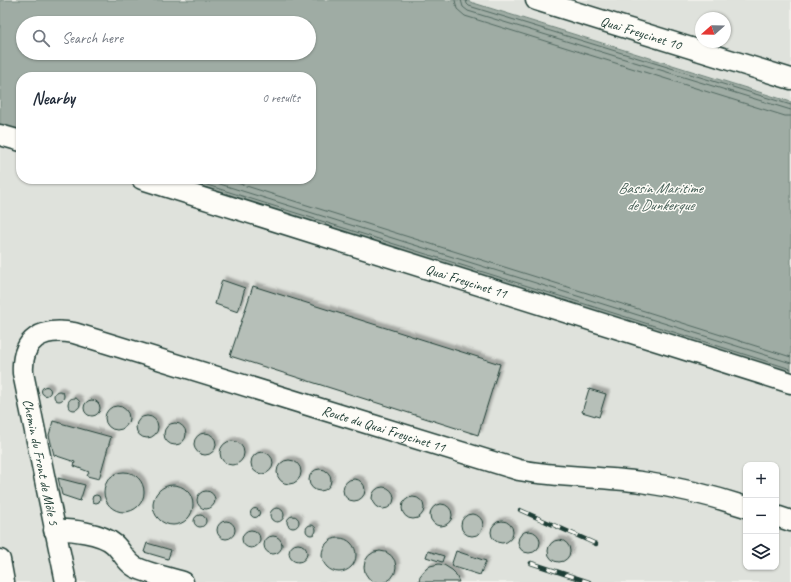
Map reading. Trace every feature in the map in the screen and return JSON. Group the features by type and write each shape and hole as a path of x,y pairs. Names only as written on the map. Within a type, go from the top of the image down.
{"street":[{"name":"Quai Freycinet 10","path":"536,0 791,79"},
{"path":"0,134 16,139"},
{"name":"Quai Freycinet 11","path":"158,184 791,383"},
{"name":"Route du Quai Freycinet 11","path":"31,343 40,336 51,331 74,333 507,467 556,475 636,481 666,486 743,506"},
{"name":"Chemin du Front de Môle 5","path":"31,343 23,359 22,372 66,582"},
{"path":"779,517 791,521"},
{"path":"54,530 72,530 106,538 114,544 133,566 183,582"},
{"path":"0,560 4,582"}],"shaded area":[{"path":"464,0 791,0 791,102"},
{"path":"0,124 16,129 16,184 190,184 791,373 791,582 0,582"}],"water":[{"name":"Bassin Maritime de Dunkerque","path":"0,0 464,0 791,102 791,373 190,184 316,184 316,72 16,72 16,129 0,124"}],"building":[{"path":"222,280 245,288 238,312 215,304"},
{"path":"253,286 500,364 478,435 230,356"},
{"path":"46,386 51,391 46,396 41,391"},
{"path":"589,389 606,394 599,417 582,412"},
{"path":"57,391 61,391 63,392 63,400 57,401 54,398 54,394"},
{"path":"72,398 76,398 80,404 76,410 72,410 68,406 68,402"},
{"path":"92,400 99,405 100,408 95,415 92,416 85,411 84,408 89,401"},
{"path":"117,406 125,410 129,418 125,426 117,430 109,426 105,418 109,410"},
{"path":"143,416 151,416 158,423 158,431 151,438 143,438 136,431 136,423"},
{"path":"53,421 111,437 99,479 87,476 89,472 74,466 75,462 54,455 49,435"},
{"path":"175,423 183,426 186,434 183,442 175,445 167,442 164,434 167,426"},
{"path":"205,433 213,436 216,444 213,452 205,455 197,452 194,444 197,436"},
{"path":"232,441 240,445 244,453 240,461 232,465 224,461 220,453 224,445"},
{"path":"262,452 270,455 273,463 270,471 262,474 254,471 251,463 254,455"},
{"path":"289,460 297,464 301,472 297,480 289,484 281,480 277,472 281,464"},
{"path":"320,469 328,472 331,480 328,488 320,491 312,488 309,480 312,472"},
{"path":"128,472 135,475 141,481 144,492 143,500 135,509 128,512 120,512 113,509 105,500 104,488 107,481 116,473"},
{"path":"58,478 85,485 80,501 62,495"},
{"path":"350,479 358,479 365,486 365,494 358,501 350,501 343,494 343,486"},
{"path":"177,485 184,488 190,494 193,505 192,513 184,522 177,525 169,525 162,522 154,513 153,501 156,494 165,486"},
{"path":"379,487 387,487 394,494 394,502 387,509 379,509 372,502 372,494"},
{"path":"206,491 212,494 215,500 212,506 206,509 200,506 197,500 200,494"},
{"path":"94,495 98,495 100,499 98,503 94,503 92,501 92,497"},
{"path":"409,497 417,497 424,504 424,512 417,519 409,519 402,512 402,504"},
{"path":"441,504 449,507 452,515 449,523 441,526 433,523 430,515 433,507"},
{"path":"277,508 282,510 284,515 282,520 277,522 272,520 270,515 272,510"},
{"path":"253,509 257,509 259,513 257,517 253,517 251,515 251,511"},
{"path":"472,514 480,517 483,525 480,533 472,536 464,533 461,525 464,517"},
{"path":"198,515 202,515 206,521 202,527 198,527 194,523 194,519"},
{"path":"291,516 295,516 299,522 295,528 291,528 287,524 287,520"},
{"path":"226,521 232,524 235,530 232,536 226,539 220,536 217,530 220,524"},
{"path":"498,521 506,521 513,528 513,536 506,543 498,543 491,536 491,528"},
{"path":"309,525 313,525 315,526 315,534 309,535 306,532 306,528"},
{"path":"251,530 257,533 260,539 257,545 251,548 245,545 242,539 245,533"},
{"path":"529,531 537,534 540,542 537,550 529,553 521,550 518,542 521,534"},
{"path":"273,536 279,539 282,545 279,551 273,554 267,551 264,545 267,539"},
{"path":"336,538 342,538 346,539 353,545 356,555 355,562 349,569 342,572 336,572 332,571 325,565 322,558 322,552 323,548 329,541"},
{"path":"555,540 563,540 570,547 570,555 563,562 555,562 548,555 548,547"},
{"path":"147,543 171,550 168,559 144,552"},
{"path":"298,544 304,547 307,553 304,559 298,562 292,559 289,553 292,547"},
{"path":"377,551 383,551 392,555 396,567 392,579 383,583 377,583 368,579 364,570 364,564 368,555"},
{"path":"428,551 444,556 442,562 426,557"},
{"path":"456,551 486,561 480,575 451,566"},
{"path":"439,564 452,570 459,582 419,582 420,576 426,569 430,566"}],"railway":[{"path":"520,510 596,544"},
{"path":"531,563 589,582"}]}
